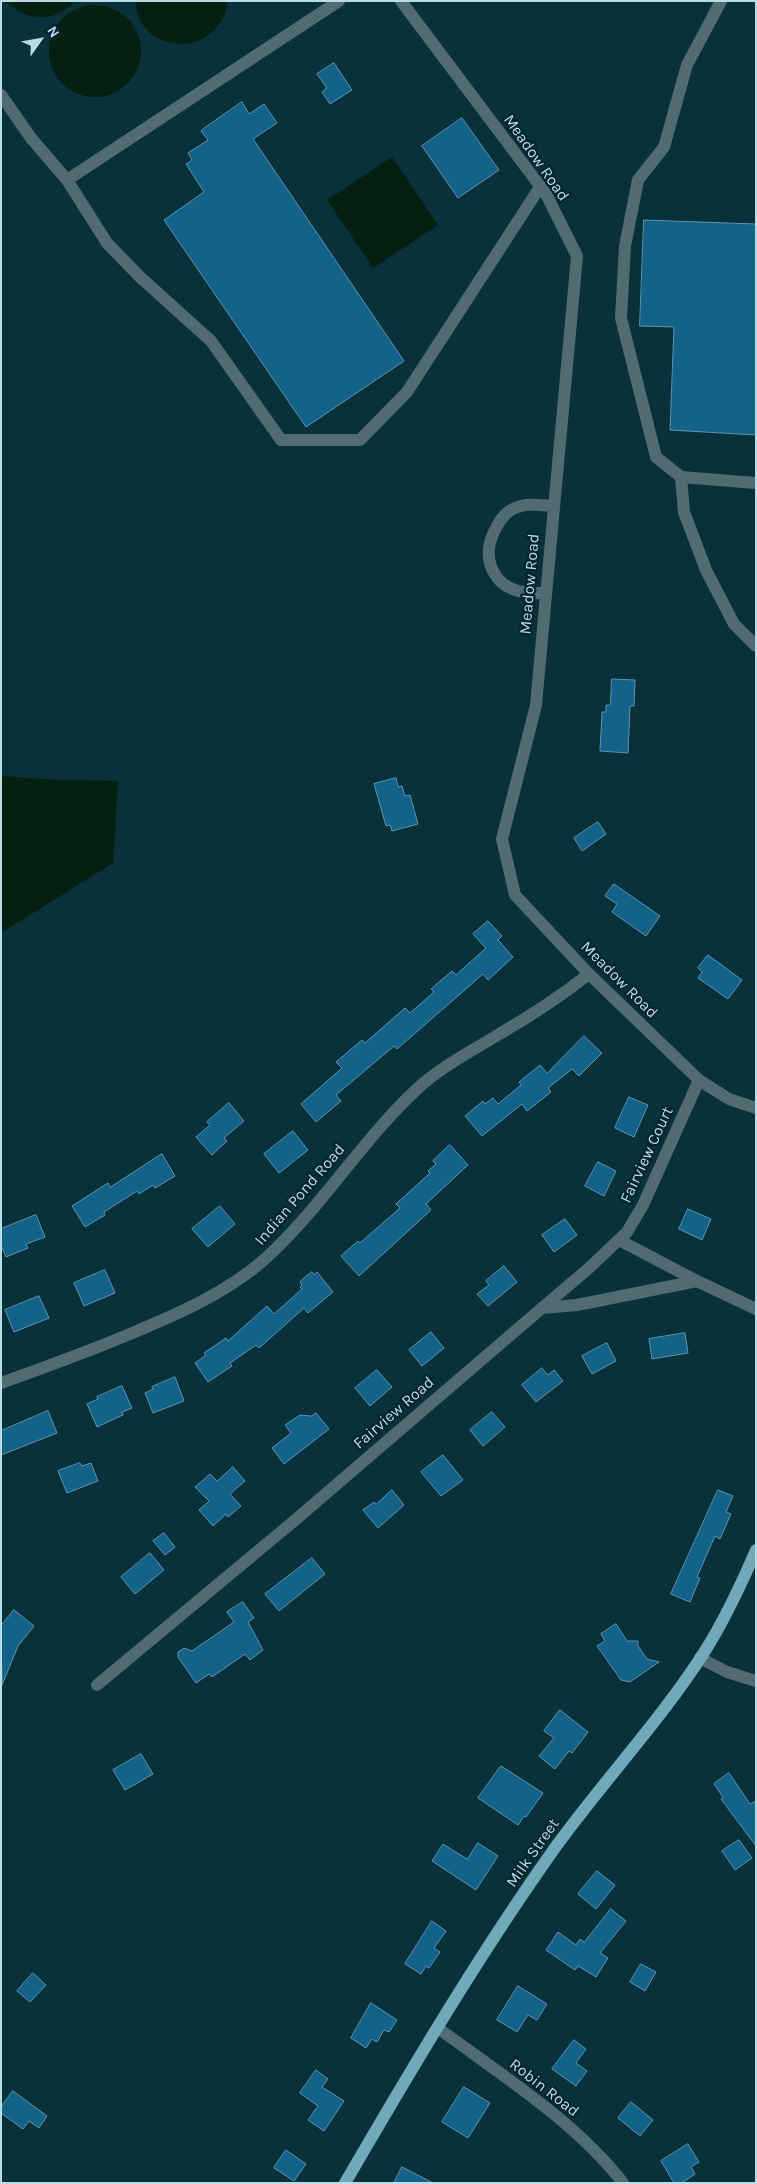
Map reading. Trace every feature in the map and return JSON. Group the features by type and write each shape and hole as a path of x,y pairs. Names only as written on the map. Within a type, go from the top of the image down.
{"main road":[{"name":"Milk Street","path":"345,2183 438,2028 557,1845 700,1658 726,1616 756,1550"}],"street":[{"path":"67,180 339,1"},
{"name":"Meadow Road","path":"401,1 546,194 577,256 536,705 502,839 515,895 589,974 698,1080 729,1099 756,1108"},
{"path":"721,1 687,64 664,148 638,180 626,246 621,318 656,457 681,477 756,483"},
{"path":"1,95 31,138 67,180 106,243 140,277 212,341 281,440 360,440 407,392 540,187"},
{"path":"681,477 684,512 706,570 734,624 756,646"},
{"path":"546,593 523,592 507,586 490,569 489,545 498,523 511,510 532,504 553,506"},
{"name":"Indian Pond Road","path":"1,1383 60,1362 161,1321 196,1304 234,1281 265,1259 291,1233 380,1126 418,1089 449,1064 554,1000 589,974"},
{"name":"Fairview Court","path":"542,1308 627,1232 643,1205 698,1080"},
{"path":"619,1240 697,1281 756,1309"},
{"path":"542,1308 577,1306 697,1281"},
{"name":"Fairview Road","path":"97,1685 294,1521 542,1308"},
{"path":"700,1658 727,1672 756,1681"},
{"name":"Robin Road","path":"438,2028 561,2120 592,2147 623,2183"}],"shaded area":[{"path":"5,1 75,1 58,14 40,17 22,13"},
{"path":"136,1 227,1 227,5 220,23 204,38 192,43 178,44 154,36 144,27 138,15"},
{"path":"95,5 113,8 128,18 138,33 141,51 138,69 128,84 113,94 95,97 77,94 62,84 52,69 49,51 52,33 62,18 77,8"},
{"path":"392,157 438,225 373,268 327,200"},
{"path":"1,776 118,781 113,863 1,933"}],"building":[{"path":"334,63 352,90 330,104 322,92 327,88 317,74"},
{"path":"242,102 249,114 264,104 277,123 253,139 404,361 306,427 164,220 204,192 186,164 192,160 188,153 208,140 201,131"},
{"path":"462,118 499,170 458,198 422,146"},
{"path":"644,220 756,224 756,435 670,430 674,327 640,326"},
{"path":"612,679 635,680 634,706 630,706 628,753 600,751 602,712 606,712 606,705 610,705"},
{"path":"396,778 398,787 402,786 405,796 410,795 418,824 392,831 390,825 386,826 374,784"},
{"path":"598,822 606,834 582,851 574,838"},
{"path":"614,884 660,916 646,936 612,912 617,904 605,896"},
{"path":"488,921 502,936 498,940 513,957 488,980 483,974 397,1049 394,1046 336,1095 341,1101 316,1122 301,1104 342,1068 336,1062 362,1040 365,1043 405,1008 410,1013 434,992 431,989 452,971 456,975 486,948 473,934"},
{"path":"708,955 742,980 728,999 698,978 702,972 698,968"},
{"path":"584,1036 602,1053 579,1076 572,1069 548,1088 551,1092 527,1111 522,1104 482,1136 465,1116 483,1101 485,1104 493,1098 498,1104 521,1085 519,1082 540,1065 547,1073"},
{"path":"629,1097 648,1105 634,1137 615,1128"},
{"path":"229,1103 244,1121 224,1138 227,1141 212,1155 196,1137 210,1125 207,1122"},
{"path":"293,1131 308,1150 279,1173 264,1154"},
{"path":"450,1145 468,1165 426,1204 431,1210 359,1276 341,1256 358,1241 360,1243 400,1208 396,1204 430,1173 428,1171 436,1164 433,1161"},
{"path":"162,1154 175,1176 155,1188 153,1185 139,1194 137,1191 104,1212 105,1215 85,1227 72,1206 108,1183 110,1187"},
{"path":"598,1162 616,1171 604,1196 585,1186"},
{"path":"220,1206 235,1224 208,1247 192,1229"},
{"path":"688,1209 711,1219 702,1240 679,1229"},
{"path":"36,1215 45,1237 26,1244 28,1248 6,1257 1,1245 1,1229"},
{"path":"565,1219 577,1235 554,1252 542,1235"},
{"path":"504,1266 517,1282 488,1306 477,1294 489,1285 486,1281"},
{"path":"105,1270 115,1293 84,1306 74,1283"},
{"path":"312,1272 314,1275 317,1272 333,1292 308,1313 304,1308 259,1348 256,1345 230,1363 232,1366 208,1382 195,1363 206,1355 204,1353 226,1338 228,1341 267,1306 274,1314 302,1289 300,1282"},
{"path":"39,1296 49,1318 14,1332 5,1310"},
{"path":"431,1332 444,1348 422,1366 409,1350"},
{"path":"685,1333 688,1353 652,1359 649,1339"},
{"path":"607,1343 616,1361 592,1374 582,1356"},
{"path":"542,1368 548,1375 554,1370 563,1381 536,1402 522,1385"},
{"path":"377,1370 392,1387 370,1406 355,1388"},
{"path":"175,1377 184,1401 153,1413 145,1393 153,1389 152,1387"},
{"path":"122,1386 132,1408 122,1412 123,1415 97,1427 87,1404 98,1399 97,1397"},
{"path":"48,1411 57,1433 1,1455 1,1431"},
{"path":"492,1412 505,1427 483,1446 470,1430"},
{"path":"316,1413 329,1429 284,1464 272,1448 291,1433 285,1425 300,1415 311,1416"},
{"path":"443,1455 463,1480 441,1496 421,1472"},
{"path":"80,1463 82,1466 91,1463 98,1481 67,1493 58,1471"},
{"path":"233,1467 245,1481 230,1494 241,1506 228,1517 226,1514 213,1526 199,1510 209,1501 195,1487 210,1474 217,1481"},
{"path":"392,1490 404,1505 378,1528 363,1510 374,1502 376,1504"},
{"path":"718,1490 733,1496 726,1512 731,1514 720,1539 715,1536 697,1577 700,1578 690,1602 671,1594"},
{"path":"164,1533 175,1547 165,1555 153,1541"},
{"path":"150,1553 164,1570 135,1594 121,1577"},
{"path":"312,1558 325,1574 279,1611 265,1594"},
{"path":"243,1602 254,1618 248,1622 263,1650 250,1660 245,1654 212,1677 209,1674 196,1683 178,1657 178,1652 184,1648 192,1651 234,1622 227,1612"},
{"path":"14,1610 34,1626 18,1646 2,1685 1,1626"},
{"path":"616,1624 627,1641 638,1641 638,1646 647,1659 659,1662 630,1682 621,1680 597,1646 605,1641 601,1634"},
{"path":"560,1710 588,1732 572,1753 569,1751 555,1769 539,1756 554,1738 544,1731"},
{"path":"141,1754 153,1774 125,1790 113,1770"},
{"path":"501,1766 543,1793 518,1825 478,1798"},
{"path":"729,1773 750,1804 756,1801 756,1846 721,1799 723,1797 714,1784"},
{"path":"739,1840 752,1858 735,1870 722,1851"},
{"path":"478,1843 498,1856 476,1890 432,1861 443,1844 467,1859"},
{"path":"597,1871 615,1885 596,1909 578,1894"},
{"path":"611,1909 626,1921 600,1953 608,1958 596,1977 578,1966 575,1970 546,1950 558,1932 576,1945 580,1939 584,1942"},
{"path":"432,1921 446,1931 434,1948 440,1952 429,1968 426,1966 421,1974 405,1964"},
{"path":"641,1964 656,1972 645,1991 630,1982"},
{"path":"33,1973 46,1985 30,2002 17,1991"},
{"path":"518,1986 547,2004 537,2020 528,2015 517,2032 497,2020"},
{"path":"371,2003 397,2020 389,2032 384,2030 377,2042 372,2039 366,2048 351,2038"},
{"path":"574,2040 586,2049 576,2063 587,2071 576,2086 552,2069"},
{"path":"316,2070 328,2079 322,2087 344,2101 324,2131 308,2120 318,2106 300,2093"},
{"path":"464,2087 490,2103 468,2138 442,2122"},
{"path":"13,2091 47,2116 39,2128 29,2121 23,2129 1,2113 1,2107"},
{"path":"631,2102 653,2120 640,2136 618,2118"},
{"path":"688,2144 699,2162 691,2167 695,2174 682,2183 674,2183 661,2161"},
{"path":"286,2150 306,2164 294,2181 274,2168"},
{"path":"402,2167 433,2183 394,2183"}]}
